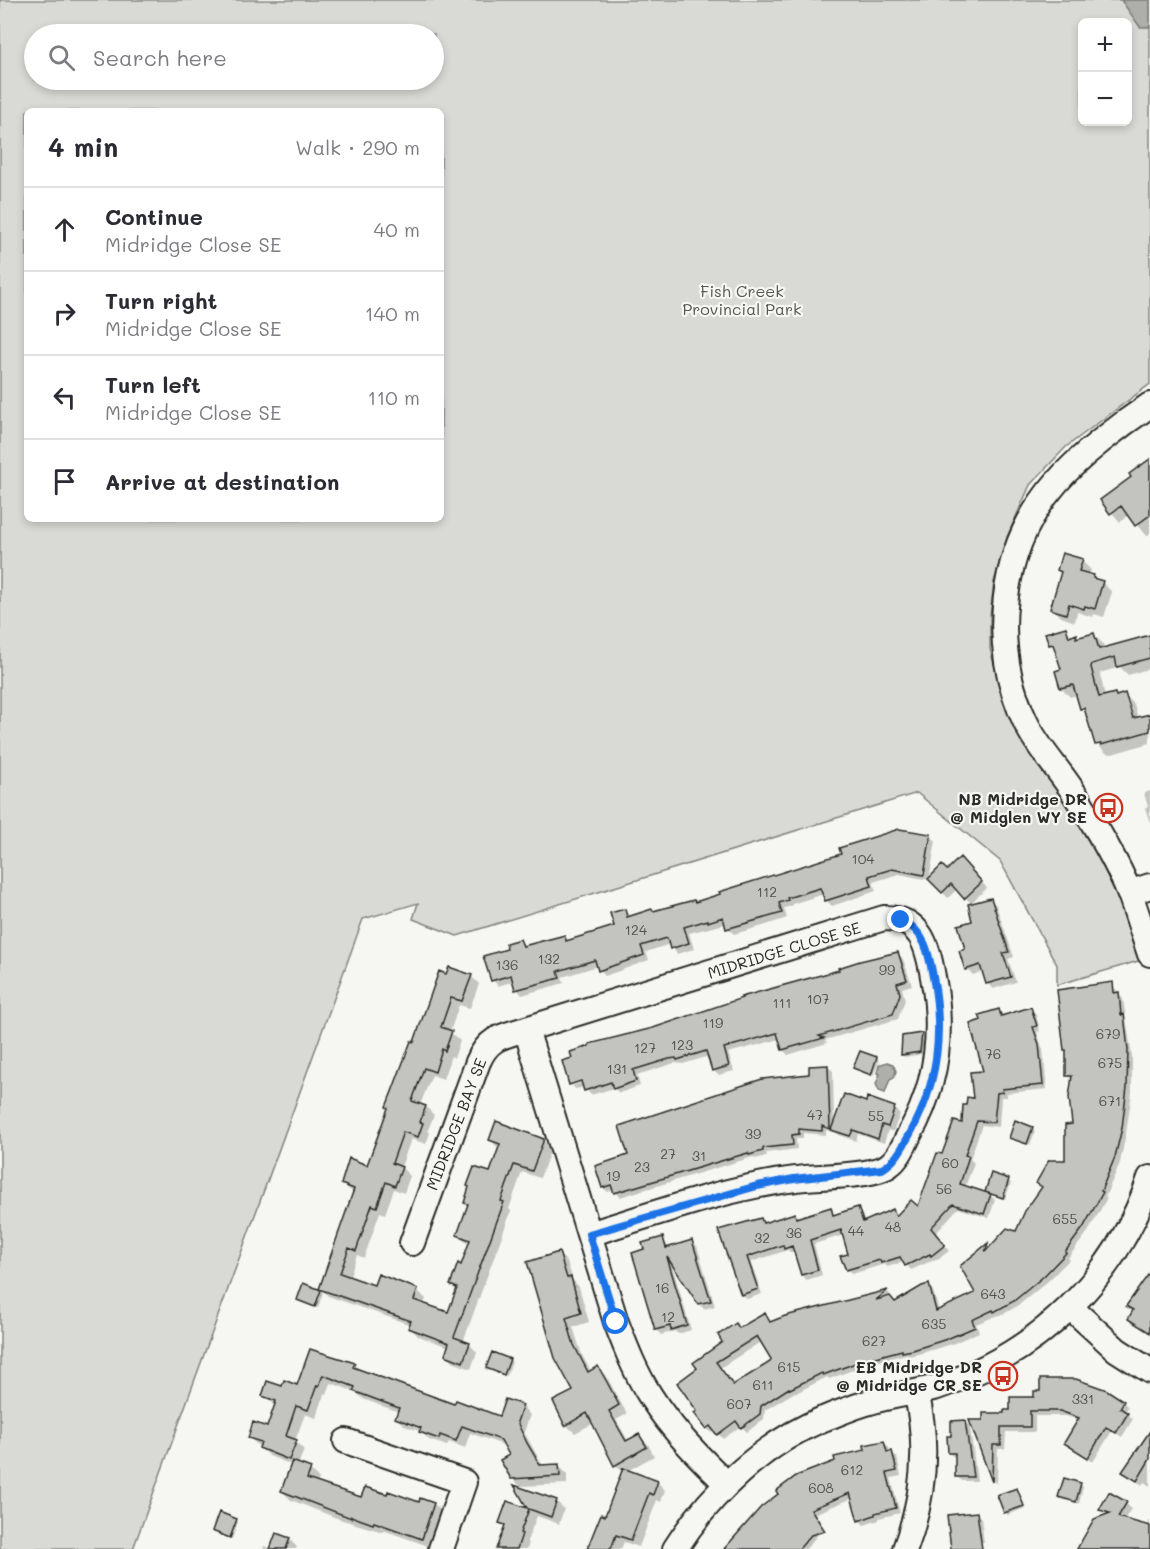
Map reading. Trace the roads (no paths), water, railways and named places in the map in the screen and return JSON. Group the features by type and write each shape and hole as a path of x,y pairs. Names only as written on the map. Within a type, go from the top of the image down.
{"street":[{"path":"1150,405 1125,422 1055,483 1038,508 1020,543 1011,571 1004,616 1008,667 1013,692 1025,722 1036,742 1140,890 1150,954"},
{"name":"MIDRIDGE CLOSE SE","path":"526,1029 884,918 893,918 910,924 920,934 926,947 936,991 939,1041 923,1110 899,1153 889,1165 869,1172 794,1179 757,1186 589,1234"},
{"path":"526,1029 616,1322 634,1367 651,1398 676,1433 727,1484"},
{"name":"MIDRIDGE BAY SE","path":"412,1243 482,1053 486,1046 495,1040 526,1029"},
{"path":"675,1549 708,1504 727,1484 769,1449 822,1419 870,1402 916,1392 955,1380 993,1364 1036,1337 1070,1307 1099,1276 1135,1216 1150,1178"},
{"path":"1070,1307 1117,1350 1150,1371"},
{"path":"905,1549 912,1530 922,1484 924,1435 916,1392"},
{"path":"346,1441 464,1482 441,1549"}],"place":[{"name":"NB Midridge DR @ Midglen WY SE","path":"1108,808"},
{"name":"EB Midridge DR @ Midridge CR SE","path":"1003,1376"}],"park label":[{"name":"Fish Creek Provincial Park","path":"742,300"}]}
